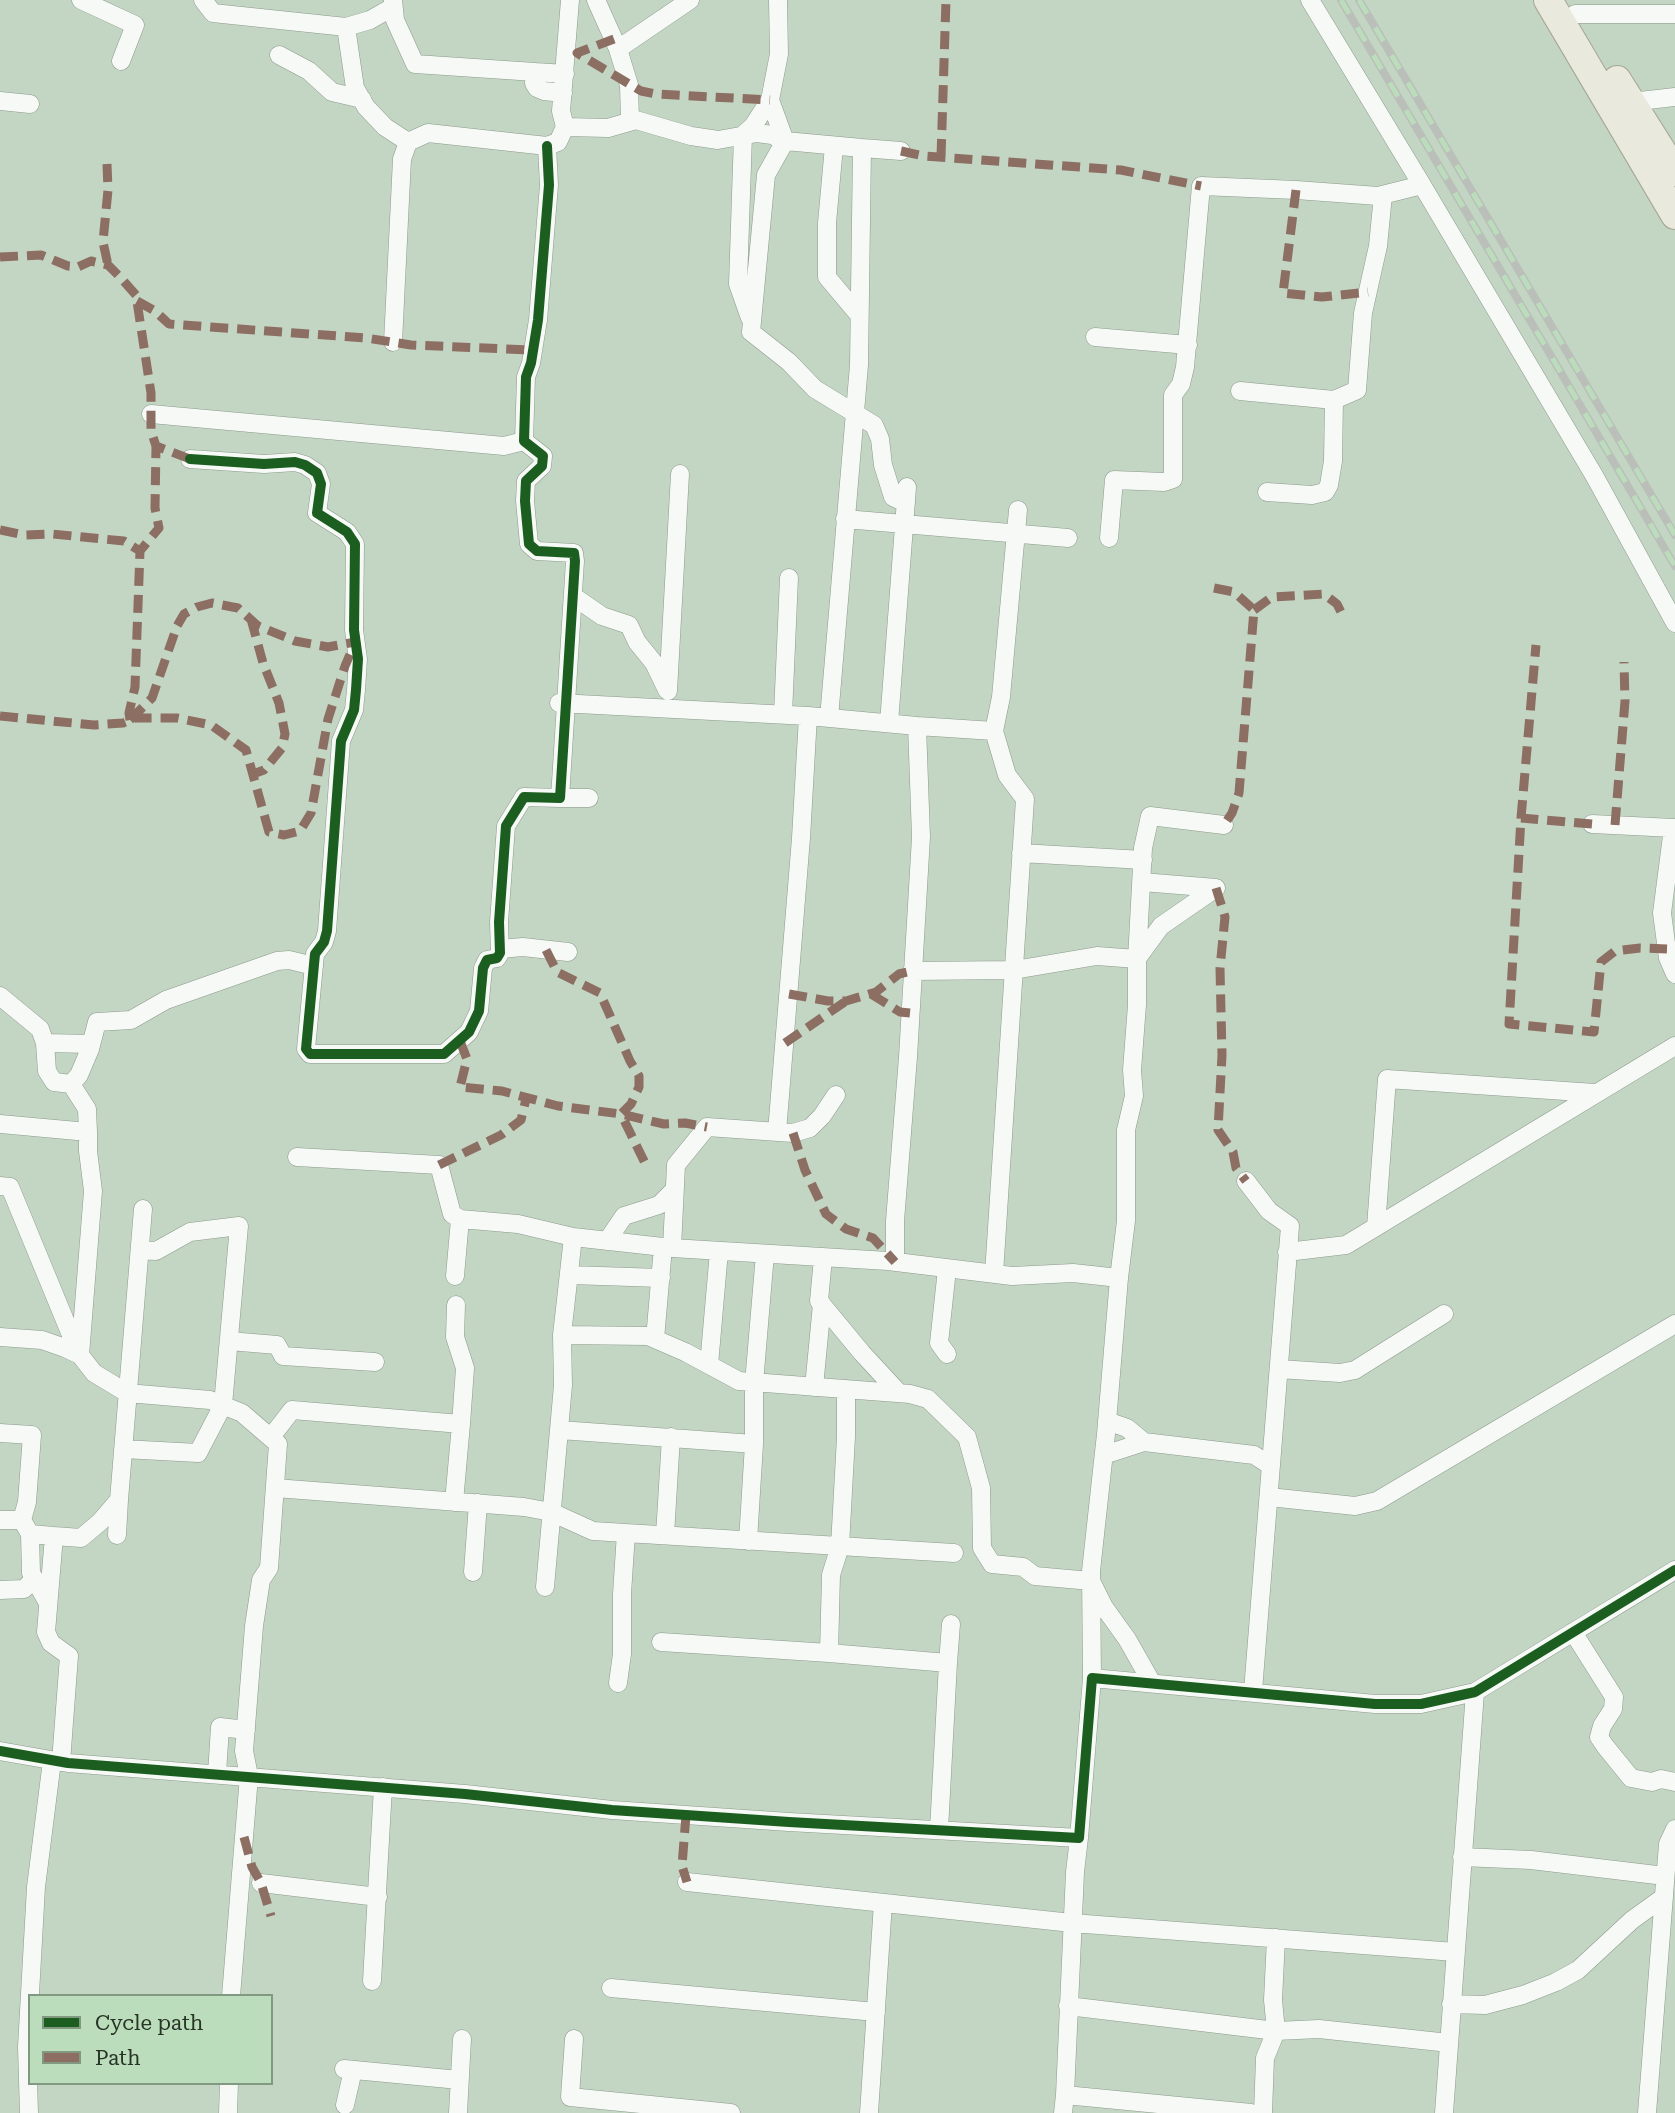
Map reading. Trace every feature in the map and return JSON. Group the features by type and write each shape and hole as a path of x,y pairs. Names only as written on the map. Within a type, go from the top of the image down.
{"main road":[{"path":"1548,0 1675,215"},
{"path":"1571,7 1675,172"}],"street":[{"path":"81,0 135,25 121,61"},
{"path":"393,342 402,159 408,142 428,133 547,146 558,142 565,127 561,111 570,0"},
{"path":"596,0 618,49 629,85 630,121"},
{"path":"618,49 690,0"},
{"path":"752,325 738,284 743,135 753,126 770,100 779,54 778,0"},
{"path":"1310,0 1595,477 1675,623"},
{"path":"210,4 346,27 370,20 393,4 395,20 415,64 565,74"},
{"path":"1571,7 1675,14"},
{"path":"346,27 355,88 385,127 408,142"},
{"path":"279,55 309,71 332,92 362,99"},
{"path":"535,72 534,83 537,88 563,93"},
{"path":"1631,102 1675,97"},
{"path":"770,100 785,141 766,175 751,332 789,362 816,389 874,425 880,439 883,465 893,498 906,495 889,723"},
{"path":"0,101 30,104"},
{"path":"565,127 608,128 636,120 691,136 718,140 757,133 772,135 785,141 901,151"},
{"path":"524,441 526,377 538,320 549,185 547,146"},
{"path":"834,146 827,223 827,277 859,315"},
{"path":"829,718 859,365 862,148"},
{"path":"1109,538 1114,480 1173,480 1173,395 1181,384 1188,345 1201,186 1383,195 1422,185"},
{"path":"1240,391 1334,401 1357,390 1363,313 1378,246 1383,195"},
{"path":"1095,337 1188,345"},
{"path":"1267,492 1312,495 1325,492 1329,485 1333,461 1334,401"},
{"path":"151,414 504,446 524,441"},
{"path":"524,441 544,456 542,466 526,481 529,544 537,551 574,553 573,596 563,703 560,798"},
{"path":"190,459 264,464 295,461 305,464 317,473 321,484 317,513 347,532 355,544 354,630 358,659 356,690 354,710 341,741 327,931 324,942 315,954 306,1049 310,1054 444,1054 468,1032 479,1011 483,968 487,960 497,958 500,949 499,922 506,826 524,797 590,798"},
{"path":"669,700 680,474"},
{"path":"994,1274 1025,799 1007,775 994,731 1001,697 1018,510"},
{"path":"845,519 1068,538"},
{"path":"783,714 789,578"},
{"path":"573,596 602,617 629,625 637,642 654,663 669,700"},
{"path":"563,703 669,700 783,714 994,731"},
{"path":"777,1132 808,716"},
{"path":"895,1262 895,1221 921,837 917,726"},
{"path":"1224,825 1150,816 1143,860 1132,1070 1134,1096 1126,1130 1126,1221 1091,1581 1092,1678 1072,1923 1064,2104 1251,2113"},
{"path":"1591,824 1674,828 1662,914 1668,958 1675,974"},
{"path":"1021,853 1143,860"},
{"path":"1137,959 1161,926 1216,888 1142,882"},
{"path":"500,949 523,947 568,952"},
{"path":"912,971 1014,970 1097,956 1137,959"},
{"path":"71,1084 79,1075 97,1022 131,1020 166,1000 277,961 289,960 314,966"},
{"path":"0,996 40,1029 45,1043 47,1071 54,1082 71,1084"},
{"path":"45,1043 91,1044"},
{"path":"1287,1252 1346,1245 1675,1046"},
{"path":"1376,1227 1387,1079 1595,1093"},
{"path":"71,1084 87,1109 93,1191 80,1355"},
{"path":"655,1339 676,1165 707,1127 793,1133 810,1128 822,1116 836,1094"},
{"path":"0,1124 88,1132"},
{"path":"297,1157 439,1165 452,1214 460,1220 518,1224 573,1237 765,1255 895,1262 994,1274 1034,1277 1073,1273 1119,1278"},
{"path":"1246,1181 1269,1211 1290,1226 1253,1691"},
{"path":"0,1186 10,1187 80,1355 94,1373 127,1394 210,1400 223,1405 242,1413 278,1444 269,1567 261,1580 254,1626 244,1751 249,1776 231,1994"},
{"path":"607,1241 624,1216 659,1205 675,1189"},
{"path":"117,1535 144,1209"},
{"path":"455,1276 460,1220"},
{"path":"123,1449 198,1453 223,1405 239,1226 190,1233 156,1251 140,1250"},
{"path":"545,1587 563,1385 562,1335 573,1237"},
{"path":"709,1365 719,1251"},
{"path":"748,1541 754,1444 754,1382 765,1255"},
{"path":"823,1258 819,1301 899,1393"},
{"path":"947,1269 939,1343 947,1354"},
{"path":"570,1275 661,1278"},
{"path":"814,1387 822,1304"},
{"path":"454,1502 465,1368 455,1337 456,1305"},
{"path":"1279,1369 1340,1373 1355,1370 1444,1314"},
{"path":"1269,1497 1355,1506 1377,1501 1675,1324"},
{"path":"562,1335 648,1336 739,1381 899,1393 928,1399 967,1437 981,1488 982,1548 992,1564 1023,1567 1035,1576 1091,1581"},
{"path":"0,1337 42,1340 80,1355"},
{"path":"229,1341 277,1345 283,1356 374,1363"},
{"path":"829,1653 831,1575 840,1546 846,1389"},
{"path":"271,1437 292,1410 461,1423"},
{"path":"1107,1421 1127,1428 1144,1442"},
{"path":"559,1430 754,1444"},
{"path":"0,1433 32,1435 26,1527 31,1573 48,1603"},
{"path":"665,1535 671,1437"},
{"path":"1104,1455 1144,1442 1254,1455 1271,1466"},
{"path":"275,1488 524,1507 551,1512 593,1531 954,1553"},
{"path":"0,1520 54,1536 81,1538 100,1522 119,1500"},
{"path":"473,1572 478,1503"},
{"path":"618,1684 622,1654 626,1533"},
{"path":"30,1994 36,1887 57,1761 69,1656 51,1643 46,1632 54,1536"},
{"path":"1092,1678 1375,1704 1421,1704 1475,1692 1675,1570"},
{"path":"0,1590 24,1589 34,1579"},
{"path":"1091,1581 1104,1607 1127,1639 1152,1683"},
{"path":"939,1830 951,1624"},
{"path":"1573,1632 1614,1696 1613,1709 1602,1726 1599,1737 1605,1746 1631,1778 1675,1782"},
{"path":"661,1642 948,1663"},
{"path":"1444,2113 1475,1692"},
{"path":"217,1774 220,1727 246,1730"},
{"path":"0,1751 57,1761 383,1787 612,1810 1079,1838"},
{"path":"373,1981 383,1787"},
{"path":"1647,2113 1668,1844 1675,1829"},
{"path":"1462,1857 1531,1860 1665,1875"},
{"path":"687,1882 1072,1923 1455,1952"},
{"path":"261,1883 378,1897"},
{"path":"1451,2004 1485,2006 1556,1982 1578,1970 1632,1920 1664,1896"},
{"path":"869,2113 883,1903"},
{"path":"1263,2113 1265,2058 1276,2031 1273,2000 1276,1938"},
{"path":"611,1988 876,2012"},
{"path":"1068,2006 1276,2031 1318,2029 1449,2043"},
{"path":"28,2029 28,2080"},
{"path":"458,2113 463,2039"},
{"path":"574,2039 569,2105 732,2113"},
{"path":"345,2105 348,2070 459,2080"},
{"path":"28,2085 29,2113"},
{"path":"228,2113 229,2085"}],"railway":[{"path":"1341,0 1675,566"},
{"path":"1359,0 1675,535"}],"marked path":[{"path":"941,157 946,0"},
{"path":"614,39 577,53 641,91 770,100"},
{"path":"901,151 924,156 1121,170 1201,186"},
{"path":"107,164 108,190 103,242 108,265"},
{"path":"1296,190 1283,293 1322,297 1368,292"},
{"path":"0,257 41,255 68,266 78,267 91,261 108,265 120,277 136,295 151,393 151,431 156,446 190,459"},
{"path":"137,301 155,311 169,324 366,338 411,345 532,350"},
{"path":"130,720 135,687 140,551 159,528 155,508 156,446"},
{"path":"0,530 24,535 52,534 124,541 140,551"},
{"path":"1214,588 1234,592 1254,610 1239,793 1232,813 1224,825"},
{"path":"1254,610 1272,597 1324,594 1337,604 1344,618"},
{"path":"130,720 152,698 177,626 184,614 197,607 212,603 238,608 258,626 295,641 328,647 355,642"},
{"path":"251,619 263,663 279,703 285,734 282,748 264,770 253,774"},
{"path":"0,716 94,725 123,723 136,718 177,718 211,725 246,750 269,832 284,835 300,831 311,813 328,719 354,645"},
{"path":"1521,818 1536,645"},
{"path":"1615,825 1625,701 1624,662"},
{"path":"1592,824 1521,818 1509,1024 1594,1032 1601,962 1615,951 1667,949"},
{"path":"1216,888 1225,917 1220,968 1222,1055 1218,1130 1233,1152 1236,1168 1246,1181"},
{"path":"546,950 557,972 600,993 639,1076 639,1087 631,1104 621,1114 646,1165"},
{"path":"789,994 828,1001 846,1001 876,992 899,974 912,971"},
{"path":"871,994 900,1012 910,1013"},
{"path":"785,1043 846,1001"},
{"path":"460,1041 467,1059 460,1087 502,1091 558,1106 621,1114 664,1124 685,1123 707,1127"},
{"path":"439,1165 501,1135 521,1120 526,1099"},
{"path":"793,1133 805,1170 826,1214 846,1229 873,1238 895,1262"},
{"path":"686,1815 682,1866 687,1882"},
{"path":"244,1837 252,1867 261,1883 271,1916"}],"cycle path":[{"path":"190,459 264,464 295,462 305,465 317,473 321,484 317,513 347,532 355,544 354,630 358,659 356,690 354,710 341,741 327,931 324,942 315,954 306,1049 310,1054 444,1054 469,1032 479,1011 483,968 487,960 497,958 500,953 499,922 506,826 524,797 560,798 575,561 574,553 537,551 529,544 525,501 526,481 542,466 543,456 524,441 526,377 538,320 549,185 547,146"},
{"path":"0,1751 68,1763 465,1794 612,1810 1079,1838 1092,1678 1375,1704 1421,1704 1475,1692 1675,1570"}]}
